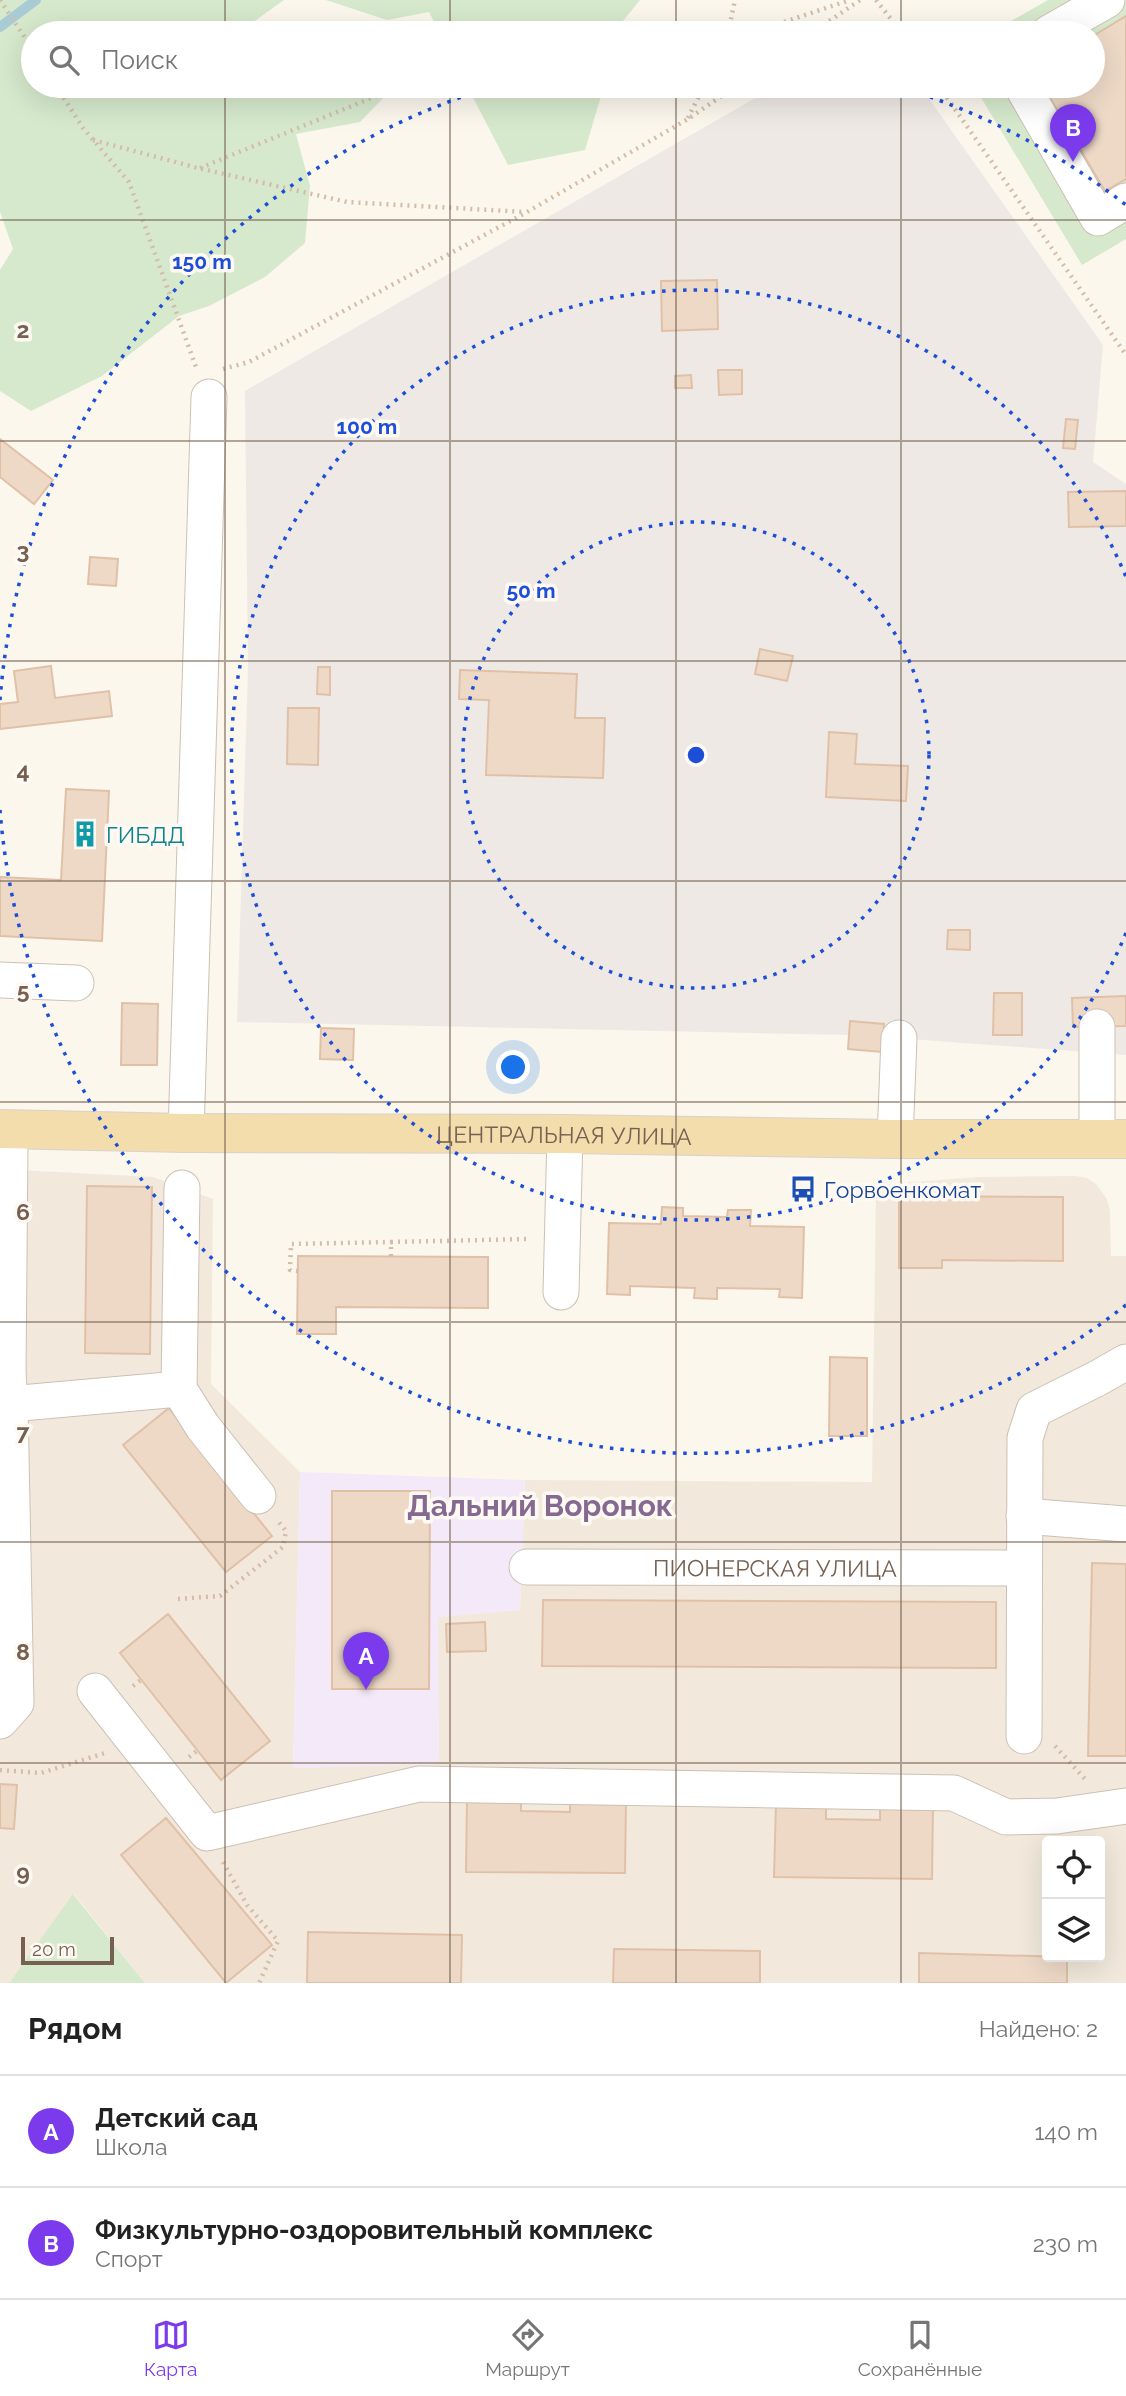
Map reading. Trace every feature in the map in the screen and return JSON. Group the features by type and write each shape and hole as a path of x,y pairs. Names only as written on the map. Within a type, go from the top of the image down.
{"main road":[{"name":"ЦЕНТРАЛЬНАЯ УЛИЦА","path":"4,1129 186,1133 1111,1139"}],"lane":[{"path":"1070,21 1107,0"},
{"path":"1029,98 1098,218 1126,201"},
{"path":"186,1133 204,386"},
{"path":"0,980 76,983"},
{"path":"1097,1027 1111,1139"},
{"path":"895,1139 899,1038"},
{"path":"0,1721 16,1703 6,1380 10,1144 4,1129"},
{"path":"561,1292 565,1134"},
{"path":"182,1188 179,1389 203,1427 258,1496"},
{"path":"1024,1736 1025,1438 1034,1410 1126,1362"},
{"path":"6,1380 179,1389"},
{"path":"1024,1516 1126,1524"},
{"name":"ПИОНЕРСКАЯ УЛИЦА","path":"527,1567 1023,1568"},
{"path":"95,1691 207,1833 419,1784 954,1793 1006,1816 1057,1816 1126,1806"}],"path":[{"path":"0,0 21,31"},
{"path":"731,21 735,0"},
{"path":"787,21 850,0"},
{"path":"829,21 860,0"},
{"path":"876,0 893,21"},
{"path":"64,98 83,128 129,182 204,386 527,212 688,119 719,98"},
{"path":"198,168 371,98"},
{"path":"688,119 699,98"},
{"path":"947,98 1126,355"},
{"path":"93,140 198,168 347,202 527,212"},
{"path":"298,1271 290,1269 291,1244 563,1238"},
{"path":"391,1242 391,1256"},
{"path":"178,1599 220,1596 283,1547 286,1531 258,1496"},
{"path":"0,1770 41,1773 137,1744"},
{"path":"207,1833 247,1905 278,1941 259,1983"},
{"path":"243,1910 247,1905"}],"shaded area":[{"path":"755,98 928,98 1103,345 1093,462 1126,484 1126,1055 883,1037 881,1052 848,1049 849,1035 237,1022 248,669 245,391"},
{"path":"0,1169 153,1177 213,1199 211,1384 300,1472 293,1768 439,1764 437,1617 520,1610 525,1480 872,1482 876,1185 978,1177 1076,1176 1087,1178 1096,1184 1107,1199 1110,1211 1111,1256 1126,1256 1126,1983 145,1983 74,1894 9,1983 0,1983"},
{"path":"300,1472 525,1480 520,1610 438,1617 439,1764 293,1768"}],"green space":[{"path":"0,0 284,0 255,21 21,21 21,98 383,98 360,122 296,134 310,186 305,243 265,277 209,306 179,316 102,376 31,411 0,391 0,270 13,249 0,212"},
{"path":"326,0 640,0 623,21 434,21 429,12 387,20"},
{"path":"1048,0 1126,0 1126,239 1082,265 981,98 1105,98 1105,21 1011,21"},
{"path":"473,98 600,98 585,150 508,165"},
{"path":"73,1894 145,1983 9,1983"}],"building":[{"path":"1126,16 1126,179 1105,191 1050,98 1105,98 1105,29"},
{"path":"717,280 718,329 662,331 661,281"},
{"path":"718,370 742,370 742,394 719,395"},
{"path":"691,375 692,388 675,388 675,376"},
{"path":"1066,419 1078,420 1075,449 1063,448"},
{"path":"0,439 53,480 34,504 0,477"},
{"path":"1126,491 1126,526 1069,527 1068,492"},
{"path":"90,557 118,559 116,586 88,584"},
{"path":"760,649 793,656 787,681 755,674"},
{"path":"51,666 55,698 109,691 112,716 0,729 0,704 18,702 14,671"},
{"path":"318,667 330,667 330,695 317,694"},
{"path":"460,670 577,674 575,718 605,718 603,778 486,775 489,700 459,699"},
{"path":"288,708 319,708 318,765 287,764"},
{"path":"829,732 857,734 855,764 908,766 906,801 826,797"},
{"name":"ГИБДД","path":"66,789 109,791 102,941 0,936 0,877 61,880"},
{"path":"948,930 970,930 970,950 947,949"},
{"path":"994,993 1022,993 1022,1035 993,1035"},
{"path":"1126,996 1126,1026 1073,1027 1072,998"},
{"path":"122,1003 158,1004 157,1065 121,1065"},
{"path":"850,1021 884,1024 882,1052 848,1049"},
{"path":"321,1028 354,1029 353,1060 320,1059"},
{"path":"87,1186 152,1187 150,1354 85,1353"},
{"path":"899,1196 1063,1197 1063,1261 942,1260 942,1268 899,1268"},
{"path":"662,1207 683,1208 683,1216 727,1217 728,1210 751,1210 750,1226 804,1227 802,1298 779,1297 780,1289 717,1288 717,1299 694,1298 695,1288 630,1286 630,1295 607,1294 609,1223 661,1224"},
{"path":"298,1256 488,1257 488,1308 336,1307 336,1334 297,1334"},
{"path":"830,1357 867,1358 867,1436 829,1436"},
{"path":"169,1408 272,1536 226,1572 123,1445"},
{"path":"332,1491 430,1491 429,1689 332,1689"},
{"path":"1092,1563 1126,1564 1126,1756 1088,1756"},
{"path":"543,1600 996,1602 996,1668 542,1666"},
{"path":"168,1614 270,1741 221,1780 120,1653"},
{"path":"485,1622 486,1651 447,1652 446,1624"},
{"path":"0,1784 17,1785 14,1829 0,1828"},
{"path":"467,1797 521,1798 521,1811 570,1812 570,1798 626,1798 625,1873 466,1872"},
{"path":"776,1804 826,1805 826,1819 880,1820 880,1805 933,1806 932,1879 774,1877"},
{"path":"166,1818 272,1945 226,1983 121,1855"},
{"path":"308,1932 462,1935 461,1983 307,1983"},
{"path":"614,1949 760,1951 760,1983 613,1983"},
{"path":"919,1953 1042,1956 1042,1962 1067,1962 1067,1983 919,1983"}],"waterway":[{"path":"0,27 36,0"}],"place":[{"name":"Физкультурно-оздоровительный комплекс","path":"1073,162"},
{"name":"ГИБДД","path":"85,834"},
{"name":"Горвоенкомат","path":"803,1189"},
{"name":"Детский сад","path":"366,1690"}],"district":[{"name":"Дальний Воронок","path":"540,1505"}]}
